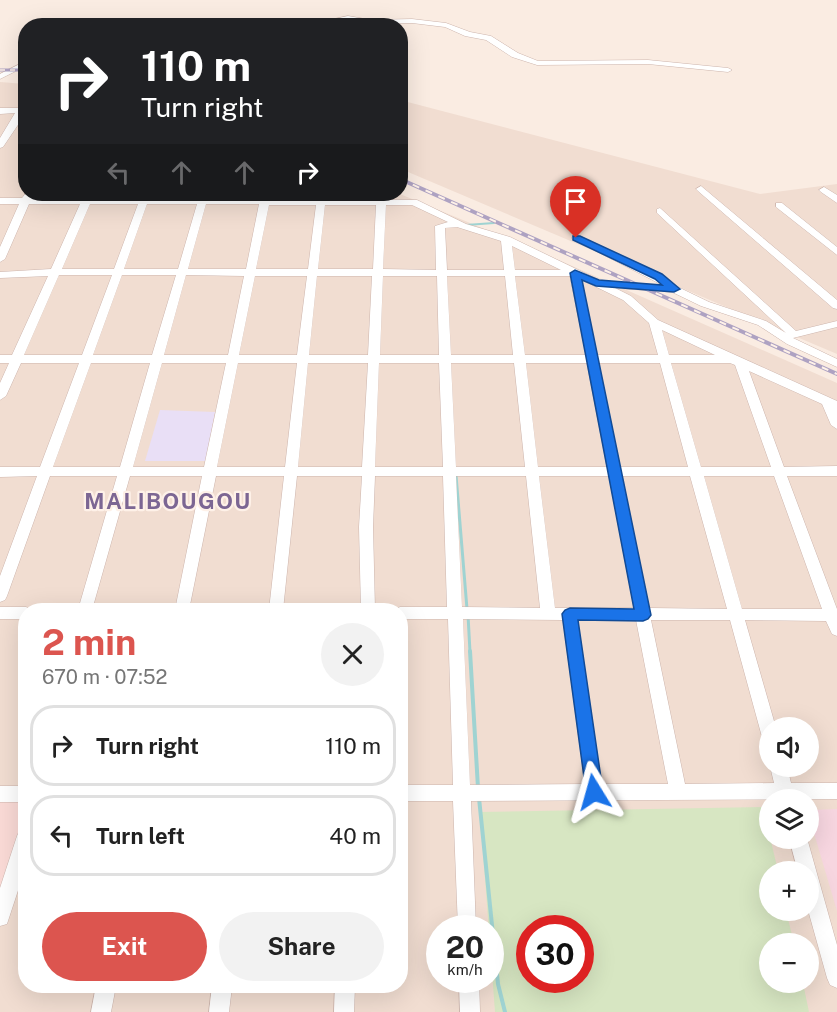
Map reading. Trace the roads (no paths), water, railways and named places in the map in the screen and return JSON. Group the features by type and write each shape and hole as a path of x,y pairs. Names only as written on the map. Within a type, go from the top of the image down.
{"street":[{"path":"408,21 446,25 488,38 515,56 537,63 640,61 728,70"},
{"path":"0,77 18,67"},
{"path":"0,111 18,110"},
{"path":"0,145 18,118"},
{"path":"701,189 837,306"},
{"path":"824,190 837,200"},
{"path":"0,201 18,198"},
{"path":"0,259 25,201"},
{"path":"0,396 86,201"},
{"path":"0,596 145,201"},
{"path":"87,603 202,201"},
{"path":"183,603 264,201"},
{"path":"277,603 292,471 301,359 322,201"},
{"path":"366,201 414,202 460,224 506,239 627,298 654,322 832,404 837,425"},
{"path":"368,603 366,527 381,202"},
{"path":"779,205 837,252"},
{"path":"660,211 789,336"},
{"path":"460,224 440,226 467,915"},
{"path":"576,238 658,277 674,289 705,304 762,323 837,363"},
{"path":"506,239 548,614"},
{"path":"0,275 55,272 575,273"},
{"path":"575,273 678,792"},
{"path":"596,283 674,289"},
{"path":"654,322 764,717"},
{"path":"789,336 837,324"},
{"path":"0,359 664,359 736,361"},
{"path":"408,613 735,615 835,620 780,471 736,361"},
{"path":"0,472 837,471"},
{"path":"0,613 18,613"},
{"path":"570,614 594,792"},
{"path":"819,792 837,791"},
{"path":"408,793 678,792 759,794"},
{"path":"0,794 18,794"},
{"path":"0,917 18,861"},
{"path":"819,915 837,978"},
{"path":"101,1012 105,993"},
{"path":"219,1012 221,993"},
{"path":"344,1012 345,993"},
{"path":"469,993 470,1012"}],"waterway":[{"path":"466,225 494,223"},
{"path":"456,475 467,609"},
{"path":"468,615 470,652"},
{"path":"470,651 478,788"},
{"path":"479,798 498,984 505,1012"}],"railway":[{"path":"0,70 18,70"},
{"path":"408,183 837,374"}],"district":[{"name":"MALIBOUGOU","path":"168,501"}]}
